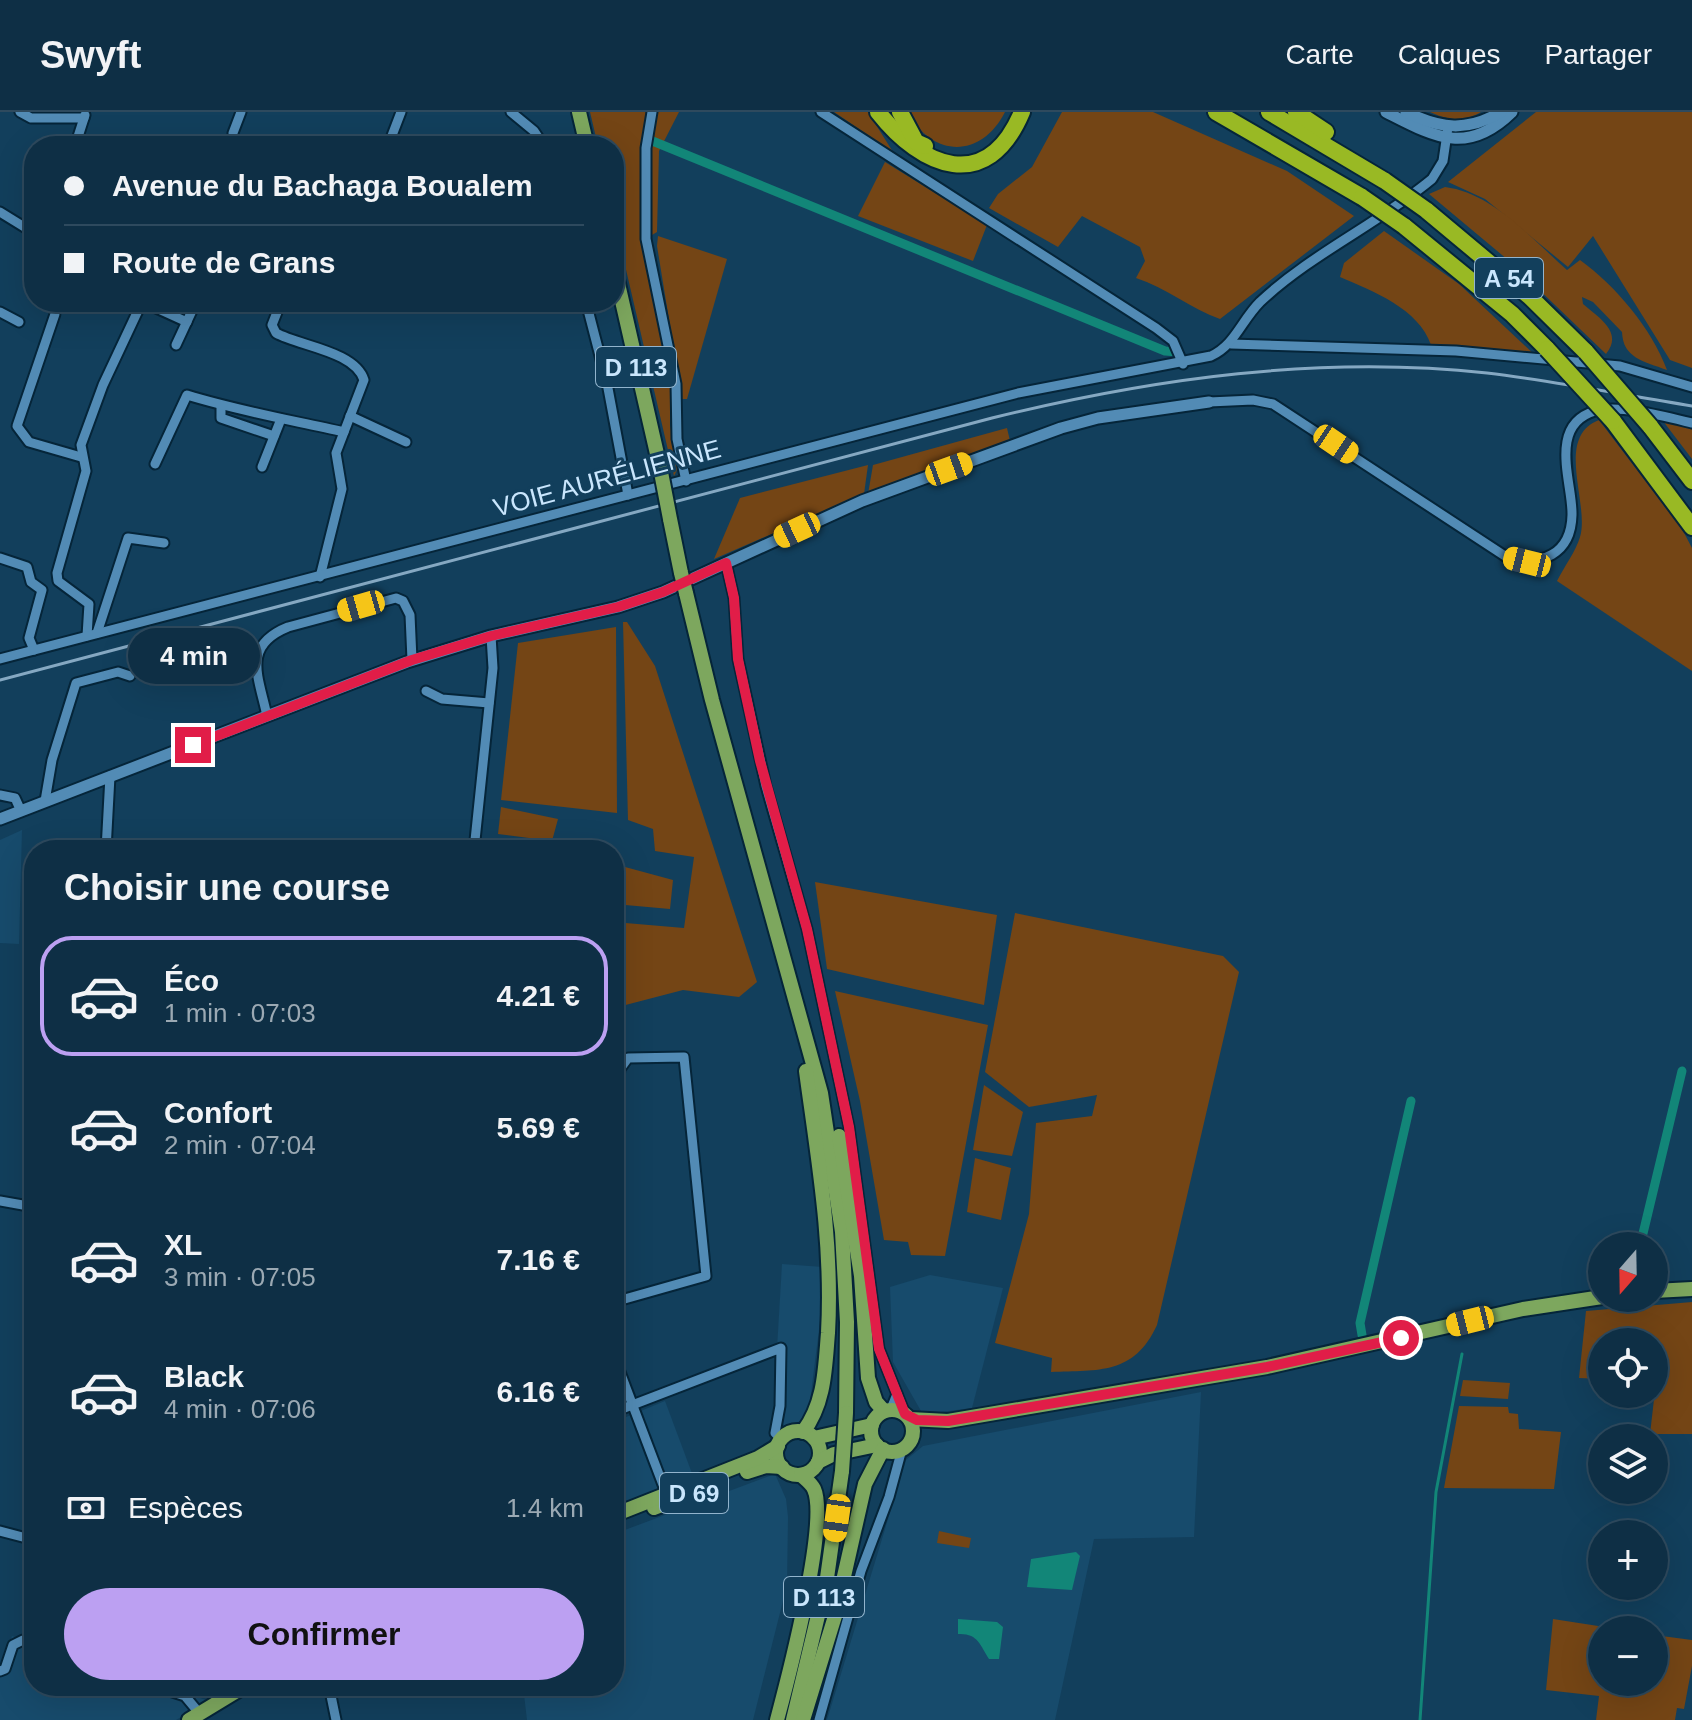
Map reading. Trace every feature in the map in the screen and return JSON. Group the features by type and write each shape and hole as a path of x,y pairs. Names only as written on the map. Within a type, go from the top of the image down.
{"highway":[{"path":"878,112 898,137 917,153 931,159 964,164 980,161 1006,142 1022,112"},
{"path":"900,112 916,142 934,151 958,156 979,150 996,140 1013,112"},
{"name":"A 54","path":"1216,112 1362,197 1464,273 1547,349 1613,421 1692,527"},
{"name":"A 54","path":"1269,112 1387,179 1529,296 1586,352 1650,426 1692,481"},
{"path":"1296,112 1387,179"}],"main road":[{"path":"579,112 585,136"},
{"name":"D 113","path":"624,310 686,593 821,1093 842,1232 847,1322 842,1471 827,1578 793,1720"},
{"path":"802,1027 823,1171 831,1268 823,1389 808,1435"},
{"path":"821,1093 830,1101 837,1127 858,1249 868,1378 876,1402 897,1413 948,1421"},
{"path":"1668,1290 1692,1289"},
{"path":"818,1462 834,1454 887,1449 948,1421 1281,1364 1523,1309 1588,1299"},
{"path":"808,1435 820,1449 818,1462 812,1471 801,1475 782,1467 780,1442 791,1433 808,1435 872,1425 897,1413"},
{"path":"897,1413 913,1436"},
{"path":"872,1425 887,1449"},
{"name":"D 69","path":"624,1518 758,1458 780,1442"},
{"path":"803,1720 835,1616 865,1484 887,1449"},
{"name":"D 69","path":"698,1486 761,1467 782,1467"},
{"name":"D 113","path":"777,1720 810,1574 815,1497 813,1487 801,1475"},
{"name":"D 69","path":"624,1512 668,1498"},
{"path":"194,1717 229,1696"}],"street":[{"path":"20,112 31,118 84,115 79,136"},
{"path":"233,133 241,112"},
{"path":"392,136 401,112"},
{"path":"511,112 537,136"},
{"path":"652,112 646,148 646,239 676,384 677,439 686,481"},
{"path":"821,112 1156,328 1173,341 1183,364"},
{"path":"1386,112 1425,132 1447,133 1485,133 1512,112"},
{"path":"1406,112 1447,133 1501,112"},
{"path":"1447,133 1443,161 1432,179 1260,302 1237,330 1229,346 1456,351 1620,366 1692,387"},
{"path":"0,212 24,227"},
{"path":"0,312 19,322"},
{"path":"92,635 89,604 58,581 57,573 86,471 81,445 103,385 138,312"},
{"path":"165,312 187,322"},
{"path":"176,345 192,312"},
{"path":"277,312 272,325 276,333 329,351 362,374 364,380 336,453 342,489 320,577"},
{"path":"589,312 607,383 628,495"},
{"path":"55,314 17,426 29,442 81,457"},
{"name":"VOIE AURÉLIENNE","path":"0,659 1018,393 1108,373 1183,364 1229,346"},
{"path":"155,464 185,396 344,432"},
{"path":"0,819 412,660 491,636 618,607 663,592 862,501 1061,428 1106,416 1209,402 1253,400 1273,404 1508,558 1527,562 1542,562 1558,550 1570,528 1572,515 1565,467 1567,442 1574,427 1585,416 1607,410 1692,423"},
{"path":"221,406 221,418 274,436"},
{"path":"350,416 406,442"},
{"path":"262,467 281,419"},
{"path":"92,635 128,538 164,543"},
{"path":"0,558 27,567 31,582 42,590 29,638 34,650"},
{"path":"726,563 734,598 738,659 753,730 807,929 849,1127 879,1349 897,1394 897,1413"},
{"path":"267,716 256,655 261,643 280,630 396,598 407,605 410,615 412,660"},
{"path":"475,840 489,703 491,636"},
{"path":"45,801 52,760 76,683 118,672 130,676"},
{"path":"426,691 442,699 489,703"},
{"path":"107,840 110,776"},
{"path":"0,795 15,798 21,811"},
{"path":"624,1064 628,1058 684,1057 706,1276 624,1299"},
{"path":"0,1201 24,1205"},
{"path":"624,1408 781,1348 780,1406 775,1433 780,1442"},
{"path":"624,1383 668,1498"},
{"path":"819,1720 861,1571 889,1497 894,1470 887,1449"},
{"path":"0,1531 24,1537"},
{"path":"0,1671 5,1669 13,1645 24,1640"},
{"path":"185,1696 194,1717"},
{"path":"331,1696 336,1720"}],"shaded area":[{"path":"590,112 679,112 659,151 657,232 642,241 671,391 670,425 678,468 674,476 624,261 624,136 596,136"},
{"path":"834,112 868,112 893,152"},
{"path":"908,112 1005,112 983,138 970,145 956,147 930,138"},
{"path":"1062,112 1153,112 1287,171 1354,216 1220,319 1136,278 1145,261 1140,247 1082,216 1058,247 989,208 998,194 1032,167"},
{"path":"1430,112 1481,112 1456,119"},
{"path":"1536,112 1692,112 1692,368 1670,360 1593,236 1568,267 1485,199 1448,182"},
{"path":"885,162 987,225 973,261 858,216"},
{"path":"1445,187 1463,191 1495,208 1567,270 1580,260 1593,270 1631,309 1652,339 1667,370 1630,353 1622,332 1593,302 1582,297 1583,304 1611,332 1611,346 1606,354 1508,260 1429,194"},
{"path":"1384,231 1459,284 1537,357 1431,345 1425,332 1406,311 1340,277 1344,263"},
{"path":"658,236 727,259 687,399 682,399 657,246"},
{"path":"1599,420 1682,529 1692,548 1692,671 1557,581 1580,537 1582,523 1576,472 1578,441 1586,429"},
{"path":"1663,421 1692,428 1692,459"},
{"path":"1007,428 1010,441 868,494 873,465"},
{"path":"868,465 864,494 714,559 740,498"},
{"path":"623,622 627,622 655,666 757,982 739,997 683,990 624,1005 624,923 684,928 694,857 655,851 653,829 628,820"},
{"path":"616,627 617,813 501,800 518,643"},
{"path":"501,807 558,819 552,840 498,834"},
{"path":"22,830 19,944 0,943 0,840"},
{"path":"624,867 673,880 670,909 624,905"},
{"path":"815,882 997,915 984,1005 827,969"},
{"path":"1015,913 1223,956 1239,972 1157,1325 1137,1353 1126,1361 1100,1369 1051,1372 1052,1358 995,1343 1029,1214 1036,1123 1092,1116 1097,1095 1029,1107 985,1072"},
{"path":"835,991 988,1025 945,1256 911,1255 908,1242 884,1240 860,1101"},
{"path":"984,1085 1023,1112 1012,1156 973,1150"},
{"path":"975,1158 1011,1168 1001,1220 967,1212"},
{"path":"782,1264 823,1267 823,1297 808,1418 787,1427 773,1417"},
{"path":"930,1275 1003,1288 972,1408 933,1413 921,1411 893,1362 890,1287"},
{"path":"1692,1302 1692,1434 1668,1434 1668,1424 1651,1424 1653,1408 1668,1408 1668,1328 1588,1328 1588,1378 1579,1378 1586,1311 1668,1312 1668,1304"},
{"path":"1463,1380 1510,1383 1508,1399 1460,1396"},
{"path":"1201,1392 1194,1537 1094,1539 1055,1720 827,1720 906,1460 923,1446"},
{"path":"665,1401 693,1476 624,1505 624,1418"},
{"path":"1459,1406 1508,1407 1509,1413 1518,1414 1519,1429 1561,1432 1554,1489 1444,1488"},
{"path":"775,1474 786,1499 788,1517 787,1585 753,1720 527,1720 524,1696 624,1696 624,1530"},
{"path":"939,1531 971,1538 969,1548 937,1543"},
{"path":"1076,1552 1080,1556 1072,1590 1027,1587 1031,1559"},
{"path":"958,1619 997,1622 1003,1627 999,1659 989,1659 974,1638 958,1634"},
{"path":"1553,1619 1588,1624 1588,1695 1546,1690"},
{"path":"12,1636 24,1640 24,1696 194,1696 209,1701 176,1720 0,1720 0,1674"},
{"path":"1668,1637 1692,1640 1692,1666 1684,1709 1677,1708 1675,1720 1596,1720 1599,1696 1668,1696"}],"waterway":[{"path":"650,140 1165,351 1178,352"},
{"path":"1643,1232 1682,1071"},
{"path":"1362,1335 1360,1323 1411,1101"},
{"path":"1420,1720 1436,1492 1462,1354"}],"railway":[{"path":"0,680 992,418 1176,381 1300,369 1424,368 1513,376 1692,406"}],"route":[{"path":"193,745 412,660 491,636 618,607 663,592 726,563 734,598 738,659 760,761 807,929 849,1127 879,1349 882,1363 893,1380 905,1414 910,1419 927,1422 948,1421 1267,1367 1401,1338"}]}
